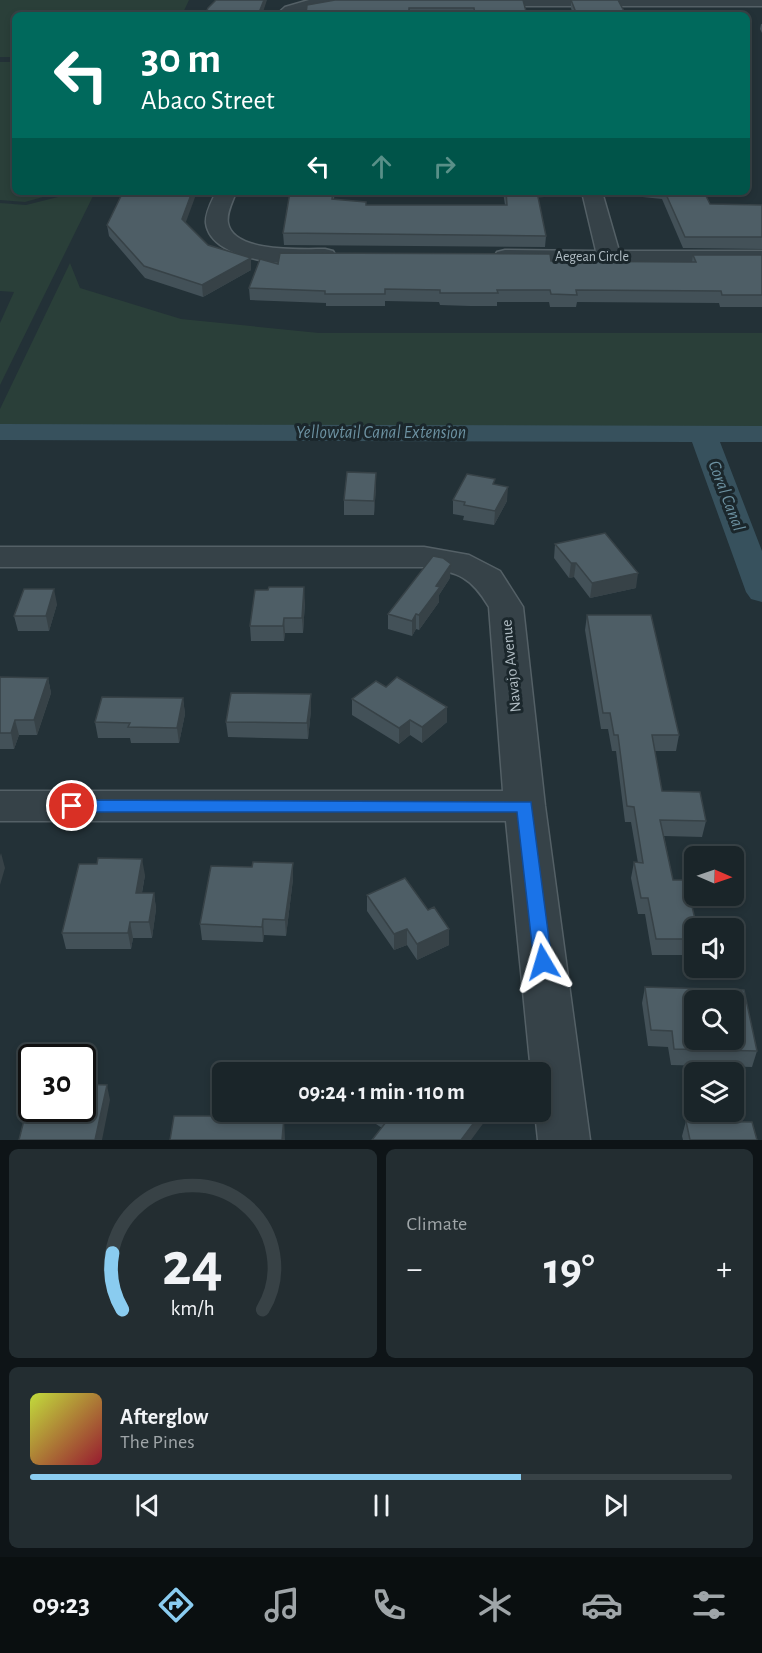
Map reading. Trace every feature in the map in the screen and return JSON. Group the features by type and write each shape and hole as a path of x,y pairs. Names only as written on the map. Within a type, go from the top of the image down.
{"street":[{"path":"468,2 544,8 617,1 762,3"},
{"path":"286,12 290,9 312,4 387,2"},
{"path":"225,195 217,222 219,232 229,244 276,255 344,256"},
{"path":"593,195 609,257"},
{"name":"Aegean Circle","path":"482,257 762,258"},
{"name":"Navajo Avenue","path":"0,557 424,557 457,562 488,578 506,607 525,806 564,1140"},
{"path":"0,806 525,806"}],"green space":[{"path":"0,0 189,0 183,12 12,12 12,57 0,57"},
{"path":"0,62 12,62 12,195 50,195 25,202 0,200"},
{"path":"59,195 94,195 0,385 0,323 14,292 0,291 0,203 26,205"},
{"path":"70,263 80,288 181,319 319,333 762,333 762,438 0,437 0,409"}],"building":[{"path":"216,0 264,0 259,12 206,12"},
{"path":"335,0 523,0 526,12 475,12 474,8 409,8 409,12 306,12 307,5"},
{"path":"571,0 618,0 624,12 576,12"},
{"path":"122,195 191,195 182,219 208,245 251,258 202,285 144,266 107,225"},
{"path":"289,195 333,195 332,199 366,202 366,205 507,205 506,195 538,195 546,236 283,233"},
{"path":"666,195 706,195 710,204 762,205 762,237 685,237"},
{"path":"280,253 550,254 551,261 687,262 696,262 693,255 762,255 762,295 722,295 721,291 576,290 577,295 551,294 550,290 440,293 440,290 385,289 385,294 325,294 325,291 249,288 260,259 278,264"},
{"path":"347,472 376,473 374,501 344,500"},
{"path":"467,474 495,479 493,484 508,487 495,511 464,505 465,502 453,500"},
{"path":"605,533 638,573 592,583 576,563 571,563 555,544"},
{"path":"433,556 443,558 451,564 436,586 440,587 419,615 416,614 412,621 388,614"},
{"path":"269,587 304,587 302,618 284,618 283,626 250,626 255,590 268,590"},
{"path":"24,589 54,589 46,616 14,616"},
{"path":"587,615 651,615 679,735 652,735 662,791 700,792 706,821 660,820 673,880 684,880 684,906 692,906 695,918 684,918 684,939 656,939 648,898 641,898 634,862 643,863 634,807 627,806 618,735 614,735 610,713 603,713"},
{"path":"0,677 48,678 34,720 15,720 11,733 0,733"},
{"path":"397,677 447,707 422,727 410,720 399,728 352,699 376,681 386,687"},
{"path":"231,693 311,694 307,723 226,722"},
{"path":"102,697 183,698 177,728 128,727 130,723 95,722"},
{"path":"98,858 142,859 136,893 154,893 149,922 130,922 128,933 62,933 79,864 97,864"},
{"path":"253,862 293,863 285,920 263,919 262,927 200,924 211,866 252,867"},
{"path":"405,878 428,910 434,907 449,929 417,944 407,929 394,934 367,895"},
{"path":"645,987 744,990 684,990 684,1049 674,1049 672,1031 651,1030"},
{"path":"744,990 757,1051 716,1050 744,1050"},
{"path":"96,1085 107,1085 95,1140 19,1140 24,1122 96,1122"},
{"path":"174,1116 212,1116 212,1122 284,1122 282,1140 170,1140"},
{"path":"386,1122 474,1122 461,1140 372,1140"},
{"path":"686,1122 752,1122 757,1140 690,1140"}],"waterway":[{"name":"Yellowtail Canal Extension","path":"0,432 762,434"},
{"name":"Coral Canal","path":"703,434 762,592"}],"route":[{"path":"72,806 525,806 543,962"}]}
